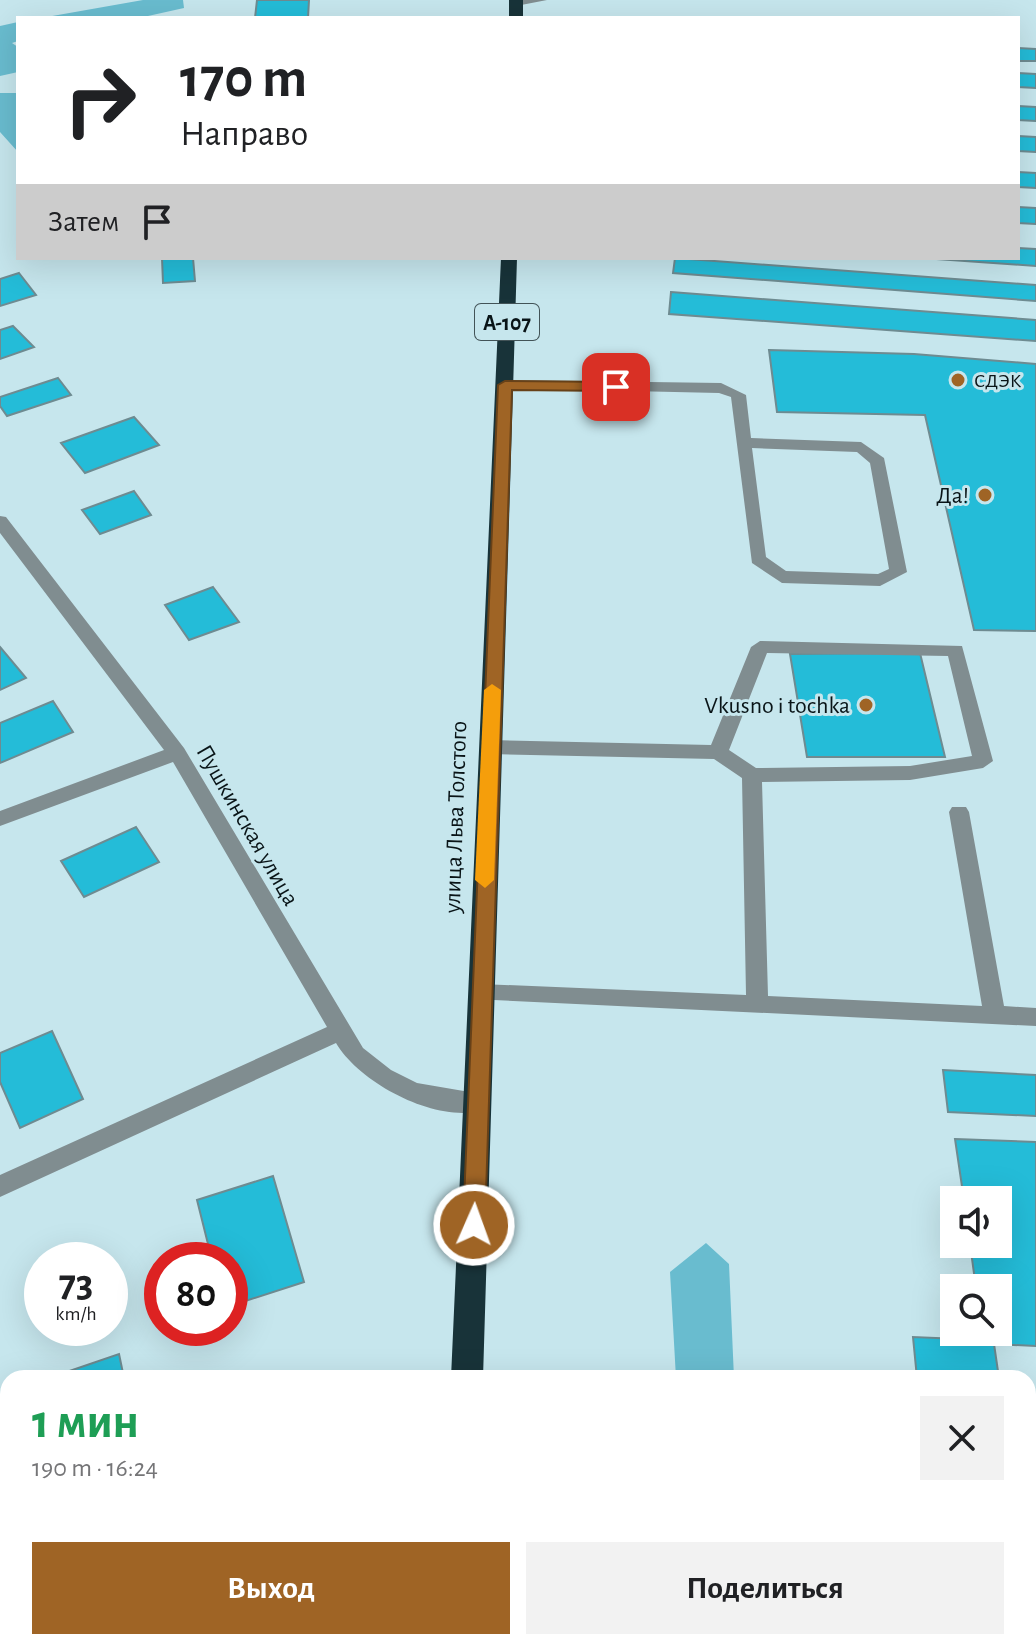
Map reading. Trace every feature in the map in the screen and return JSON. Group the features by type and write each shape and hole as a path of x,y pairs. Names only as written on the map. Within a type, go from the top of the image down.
{"highway":[{"name":"улица Льва Толстого","path":"467,1370 509,260"}],"street":[{"path":"516,7 541,0"},
{"path":"505,385 721,388 738,395 758,559 782,577 880,580 898,572 878,461 861,447 745,443"},
{"name":"Пушкинская улица","path":"0,521 177,753 355,1055 376,1074 408,1092 442,1101 479,1102"},
{"path":"490,747 718,752 752,775 910,773 983,761 956,650 760,647 718,752"},
{"path":"0,819 177,753"},
{"path":"752,775 757,1004"},
{"path":"959,812 995,1015"},
{"path":"481,993 1036,1017"},
{"path":"0,1186 339,1032"}],"shaded area":[{"path":"143,0 183,0 184,8 148,16 52,16"},
{"path":"16,22 16,42 12,43 16,46 16,72 0,76 0,26"},
{"path":"0,93 16,93 16,150 0,132"},
{"path":"706,1243 729,1264 734,1370 676,1370 670,1272"}],"building":[{"path":"257,0 309,0 308,16 255,16"},
{"path":"1020,48 1036,49 1036,61 1020,61"},
{"path":"1020,73 1036,74 1036,88 1020,87"},
{"path":"1020,106 1036,107 1036,121 1020,120"},
{"path":"1020,136 1036,137 1036,152 1020,151"},
{"path":"1020,172 1036,173 1036,188 1020,187"},
{"path":"1020,207 1036,208 1036,224 1020,223"},
{"path":"1020,248 1036,249 1036,266 950,260 1020,260"},
{"path":"162,260 193,260 195,281 163,283"},
{"path":"675,260 702,260 1036,285 1036,301 673,273"},
{"path":"19,273 36,295 0,306 0,279"},
{"path":"671,292 1036,320 1036,341 669,314"},
{"path":"13,326 34,347 0,359 0,330"},
{"path":"769,350 914,354 1036,364 1036,631 974,630 925,415 777,412"},
{"path":"58,378 71,395 7,416 0,406 0,397"},
{"path":"134,417 159,445 85,473 61,443"},
{"path":"134,491 151,515 100,534 82,510"},
{"path":"213,587 239,622 189,640 165,605"},
{"path":"0,647 26,678 0,690"},
{"name":"Vkusno i tochka","path":"920,653 945,757 807,757 790,654"},
{"path":"53,701 73,732 0,763 0,723"},
{"path":"136,827 159,862 84,897 61,861"},
{"path":"52,1031 83,1099 20,1128 0,1082 0,1053"},
{"path":"943,1070 1036,1075 1036,1116 948,1112"},
{"path":"955,1139 1036,1142 1036,1346 1012,1345 1012,1274 974,1274 972,1258 1012,1258 1012,1186 962,1186"},
{"path":"273,1176 304,1282 248,1300 248,1242 208,1242 197,1200"},
{"path":"913,1337 940,1338 940,1346 994,1346 998,1370 916,1370"},
{"path":"119,1354 122,1370 72,1370"}],"slow traffic":[{"path":"485,880 492,690"}],"place":[{"name":"СДЭК","path":"958,380"},
{"name":"Да!","path":"985,495"},
{"name":"Vkusno i tochka","path":"866,705"}],"route":[{"path":"474,1225 505,385 616,387"}]}
